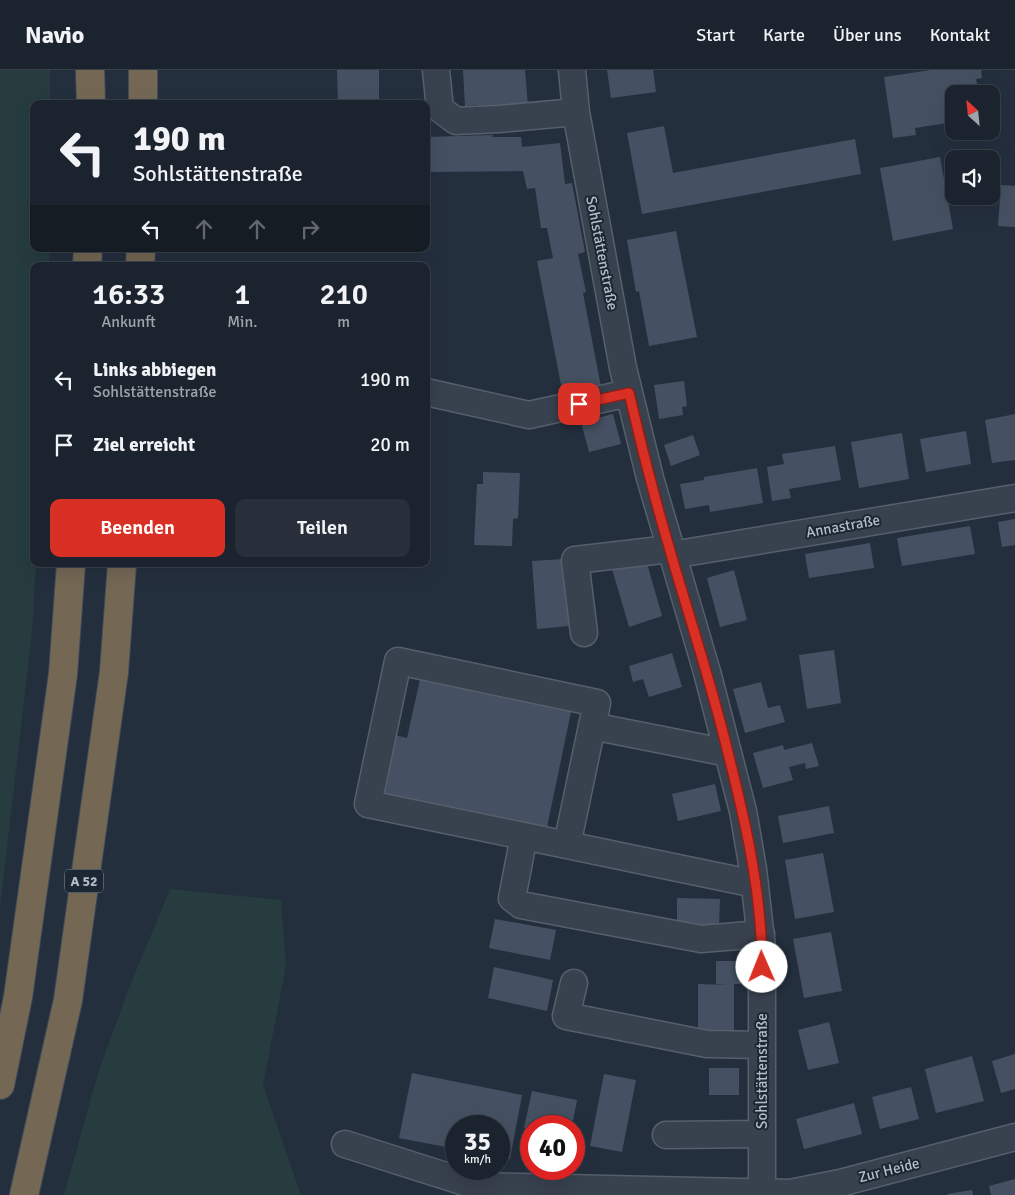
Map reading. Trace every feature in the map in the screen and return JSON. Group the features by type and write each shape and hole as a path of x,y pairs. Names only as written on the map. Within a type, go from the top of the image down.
{"highway":[{"path":"90,70 91,100"},
{"path":"143,70 143,100"},
{"path":"0,1085 18,997 60,692 71,567"},
{"name":"A 52","path":"24,1195 68,1000 114,672 122,567"}],"street":[{"path":"436,70 440,109 456,121 576,112"},
{"name":"Sohlstättenstraße","path":"572,70 576,112 629,393 650,478 707,672 743,811 755,884 762,948 762,1194"},
{"path":"430,393 529,415 629,393"},
{"name":"Annastraße","path":"584,633 575,560 671,552 1015,498"},
{"path":"567,845 597,703 398,662 368,804 755,884"},
{"path":"592,726 728,753"},
{"path":"524,836 512,898 521,905 701,939 761,934"},
{"path":"574,983 566,1016 707,1044 762,1046"},
{"path":"666,1135 762,1134"},
{"name":"Zur Heide","path":"345,1144 477,1186 790,1194 1015,1137"}],"green space":[{"path":"0,70 50,70 50,100 30,100 30,252 49,252 49,262 30,262 30,567 36,567 32,632 0,908"},
{"path":"170,889 281,900 286,966 263,1085 301,1195 64,1195 98,1073 129,988"}],"building":[{"path":"337,70 379,70 379,100 338,100"},
{"path":"463,70 525,70 528,107 479,111 478,105 465,106"},
{"path":"607,70 653,70 656,92 611,98"},
{"path":"931,70 981,70 982,78 976,79 977,85 945,85 945,123 915,128 916,135 893,138 884,77"},
{"path":"664,126 673,173 855,139 861,174 642,214 627,133"},
{"path":"493,135 492,137 521,137 522,147 560,143 565,184 572,183 585,252 578,254 586,292 583,293 601,387 563,395 537,261 553,258 547,228 541,228 535,188 527,189 523,171 430,172 430,137"},
{"path":"940,157 945,185 945,205 949,205 953,229 893,241 880,168"},
{"path":"1001,185 1015,186 1015,227 998,226"},
{"path":"676,231 697,337 649,346 639,291 636,292 627,240"},
{"path":"684,381 687,406 682,407 683,415 659,419 654,385"},
{"path":"613,414 621,444 589,452 581,422"},
{"path":"1015,414 1015,460 992,463 985,420"},
{"path":"966,431 971,464 926,472 920,439"},
{"path":"902,433 909,479 859,488 851,442"},
{"path":"693,435 700,455 671,466 664,445"},
{"path":"835,446 841,480 789,489 791,498 772,501 767,467 784,464 782,454"},
{"path":"757,468 763,503 710,512 709,505 685,509 680,484 704,480 704,477"},
{"path":"483,472 520,473 518,518 513,519 512,546 474,545 477,484 483,484"},
{"path":"1015,519 1015,545 1002,547 998,522"},
{"path":"970,526 975,554 902,566 897,538"},
{"path":"870,543 874,568 809,578 805,554"},
{"path":"564,559 569,626 537,629 532,561"},
{"path":"646,560 662,616 629,627 612,569"},
{"path":"734,570 747,620 720,627 707,578"},
{"path":"834,650 841,703 807,709 799,655"},
{"path":"672,653 682,687 649,697 643,679 633,682 629,666"},
{"path":"421,675 572,707 546,832 380,796 394,735 407,738"},
{"path":"761,682 768,708 780,705 785,722 745,733 733,689"},
{"path":"812,743 819,766 806,769 805,763 789,767 793,780 763,788 753,753 783,745 784,750"},
{"path":"715,784 721,811 678,821 672,794"},
{"path":"829,806 834,833 783,843 778,816"},
{"path":"823,853 834,912 795,919 785,860"},
{"path":"677,898 720,899 719,927 677,926"},
{"path":"495,919 556,930 550,960 489,948"},
{"path":"831,932 842,991 804,998 793,939"},
{"path":"716,961 741,961 741,984 734,984 734,1030 698,1030 698,984 729,985 716,984"},
{"path":"494,967 553,980 547,1011 488,998"},
{"path":"829,1022 839,1063 808,1070 798,1030"},
{"path":"1015,1054 1015,1089 1001,1093 992,1061"},
{"path":"972,1056 984,1101 936,1113 925,1069"},
{"path":"709,1068 739,1068 739,1095 709,1095"},
{"path":"412,1073 522,1095 510,1159 510,1115 445,1115 445,1147 399,1138"},
{"path":"604,1074 636,1080 622,1152 590,1146"},
{"path":"911,1087 919,1119 880,1129 872,1097"},
{"path":"532,1091 577,1100 574,1115 527,1115"},
{"path":"854,1103 862,1134 804,1149 796,1119"},
{"path":"1015,1179 1015,1195 991,1195 989,1186"},
{"path":"972,1190 973,1195 947,1195 947,1194"}],"route":[{"path":"579,404 629,393 650,478 707,672 743,811 755,884 762,948 762,967"}]}
